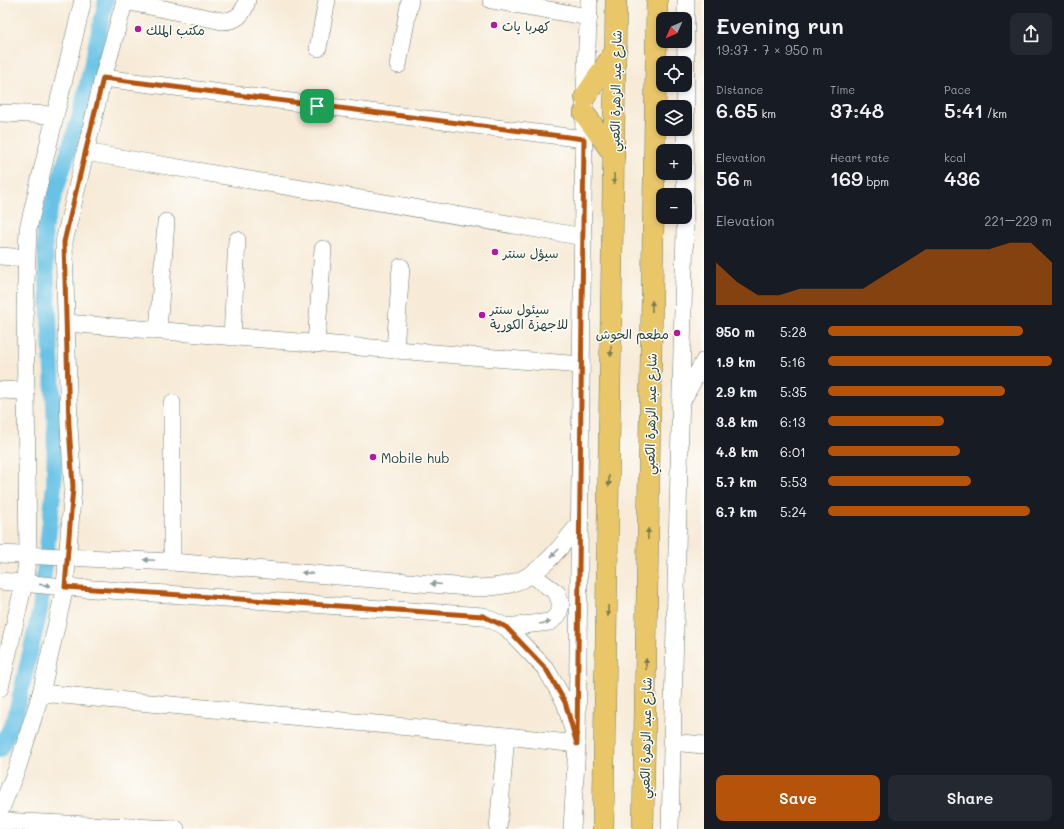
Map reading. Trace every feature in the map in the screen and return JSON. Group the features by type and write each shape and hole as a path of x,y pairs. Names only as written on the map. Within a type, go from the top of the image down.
{"main road":[{"name":"شارع عبد الزهرة الكعبي","path":"603,829 616,0"},
{"name":"شارع عبد الزهرة الكعبي","path":"643,829 658,0"},
{"path":"614,155 585,105 616,50"}],"street":[{"path":"0,688 24,583 28,556 26,258 28,228 83,0"},
{"path":"0,811 18,766 41,693 65,587 69,556 73,487 69,426 64,242 103,78 125,0 222,21 231,21 239,16 245,8 247,0"},
{"path":"318,48 327,0"},
{"path":"398,65 410,0"},
{"path":"494,0 589,8 584,139 577,744 572,829"},
{"path":"670,829 685,230 686,0"},
{"path":"103,78 584,139"},
{"path":"0,113 55,115"},
{"path":"85,152 584,237"},
{"path":"158,331 166,222"},
{"path":"232,337 237,240"},
{"path":"316,344 323,249"},
{"path":"0,256 26,258"},
{"path":"395,350 401,267"},
{"path":"66,323 581,365"},
{"path":"681,402 704,361"},
{"path":"0,390 26,391"},
{"path":"172,403 172,562"},
{"path":"0,554 69,556 172,562 479,588 514,583 531,574 555,552 580,523"},
{"path":"506,627 550,622 558,615 561,604 557,593 531,574"},
{"path":"0,581 65,587 483,616 506,627 546,669 565,702 577,744"},
{"path":"41,693 506,736 577,744"},
{"path":"498,829 506,736"},
{"path":"671,742 704,746"},
{"path":"0,821 176,829"}],"waterway":[{"path":"0,750 15,717 40,610 54,485 55,425 44,229 81,111 106,0"}],"place":[{"name":"كهربا يات","path":"494,25"},
{"name":"مكتب الملك","path":"138,29"},
{"name":"سيؤل سنتر","path":"495,252"},
{"name":"سيئول سنتر للاجهزة الكورية","path":"482,315"},
{"name":"مطعم الحوش","path":"677,333"},
{"name":"Mobile hub","path":"373,457"}],"route":[{"path":"103,78 317,106 584,139 577,744 572,722 565,702 546,669 522,642 506,627 483,616 65,587 69,556 73,487 69,426 63,256 64,242 103,78"}]}
